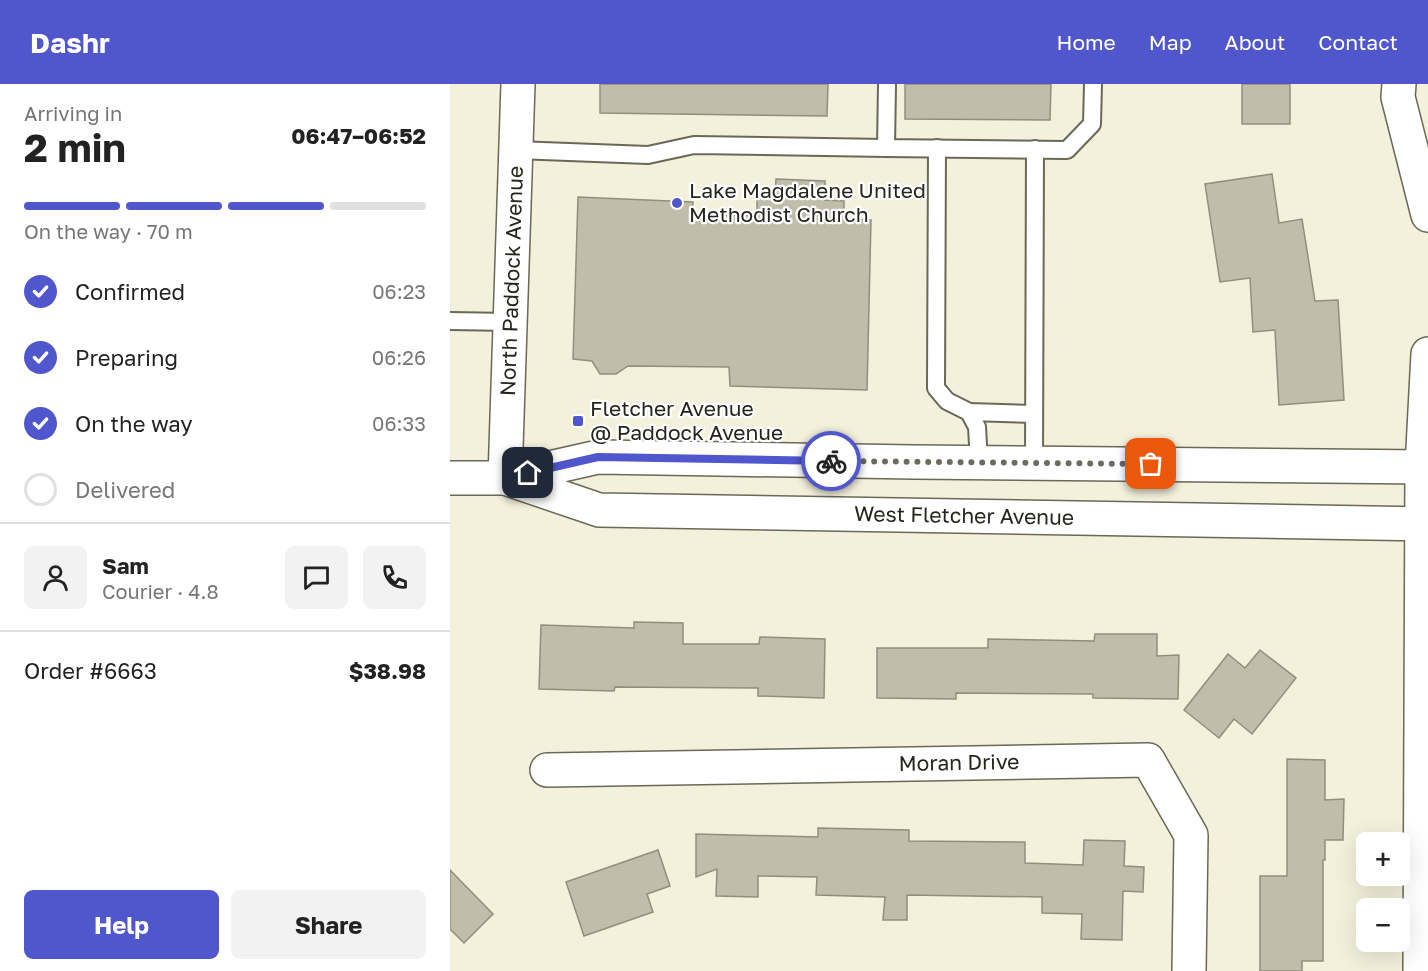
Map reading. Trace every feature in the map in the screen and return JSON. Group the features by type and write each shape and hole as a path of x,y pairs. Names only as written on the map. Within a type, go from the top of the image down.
{"street":[{"name":"North Paddock Avenue","path":"505,478 518,84"},
{"path":"1399,84 1398,97 1428,215"},
{"path":"1420,971 1428,354"},
{"name":"West Fletcher Avenue","path":"450,478 505,478 598,457 1425,467"},
{"name":"West Fletcher Avenue","path":"505,478 599,510 1424,524"},
{"name":"Moran Drive","path":"547,770 1148,760 1191,835 1189,971"}],"lane":[{"path":"886,148 887,84"},
{"path":"516,150 648,155 694,145 1067,150 1092,124 1093,84"},
{"path":"937,148 936,388 947,401 969,412 1035,414"},
{"path":"1035,149 1035,463"},
{"path":"450,321 510,322"},
{"path":"969,412 977,427 979,462"}],"building":[{"path":"600,84 828,84 827,116 600,113"},
{"path":"905,84 1051,84 1050,120 905,119"},
{"path":"1242,84 1290,84 1290,124 1242,124"},
{"path":"1272,174 1279,223 1302,219 1315,301 1338,300 1344,400 1279,405 1275,330 1253,332 1250,278 1220,282 1205,184"},
{"path":"776,179 825,181 825,200 844,201 844,218 871,220 867,390 730,386 729,367 628,366 616,374 600,374 592,361 573,359 578,197 693,202 692,215 757,215 757,197 775,197"},
{"path":"634,622 683,623 683,644 759,644 760,637 825,639 824,698 758,696 758,688 615,687 614,691 539,689 541,625 634,628"},
{"path":"1095,634 1157,634 1157,656 1179,655 1178,699 1093,698 1093,694 956,693 956,699 877,698 877,648 988,648 988,639 1094,641"},
{"path":"1260,650 1296,678 1252,734 1234,719 1219,738 1184,710 1228,654 1245,668"},
{"path":"1287,759 1325,760 1325,800 1344,799 1343,840 1325,840 1323,961 1302,961 1302,971 1260,971 1260,876 1287,876"},
{"path":"818,828 909,830 909,841 1025,842 1025,863 1083,865 1084,840 1125,841 1124,866 1144,867 1143,892 1123,891 1122,940 1081,939 1082,914 1042,913 1042,897 907,895 907,920 883,920 885,897 816,895 817,877 758,876 758,897 716,896 717,869 696,877 696,834 818,837"},
{"path":"658,850 670,886 647,894 653,912 584,936 566,882"},
{"path":"450,870 493,914 464,943 450,929"}],"way so far":[{"path":"831,461 1151,464"}],"place":[{"name":"Lake Magdalene United Methodist Church","path":"677,203"},
{"name":"Fletcher Avenue @ Paddock Avenue","path":"578,421"}],"route":[{"path":"528,473 598,457 831,461"}]}
